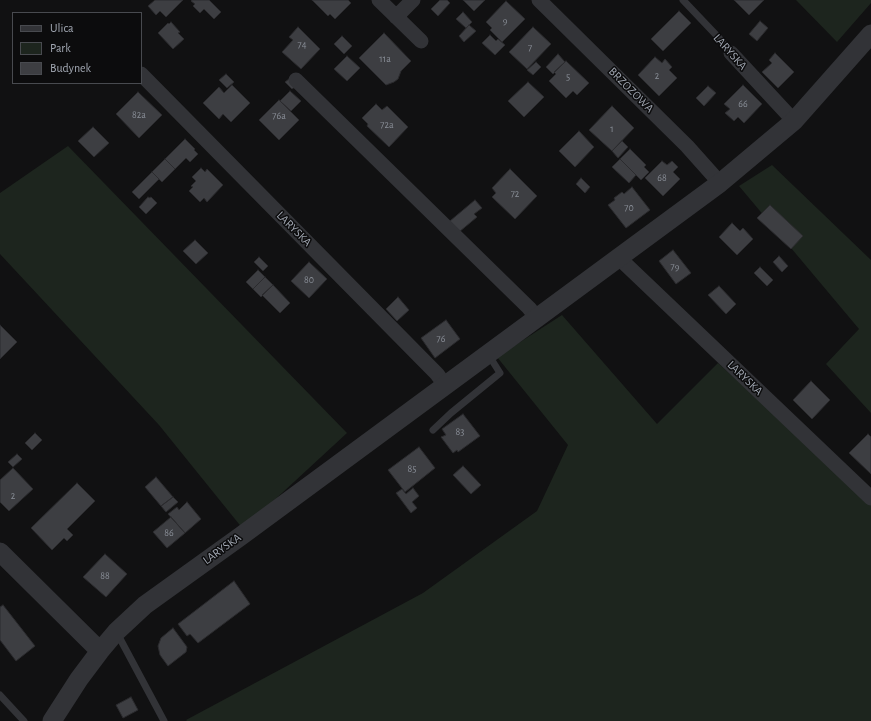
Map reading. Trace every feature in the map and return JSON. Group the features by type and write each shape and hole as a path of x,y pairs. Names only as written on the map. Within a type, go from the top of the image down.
{"street":[{"path":"379,0 421,41"},
{"path":"396,17 413,0"},
{"name":"BRZOZOWA","path":"539,0 687,146 720,183"},
{"name":"LARYSKA","path":"52,721 79,679 100,651 116,632 145,605 720,183 794,121 871,34"},
{"name":"LARYSKA","path":"731,53 794,121"},
{"name":"LARYSKA","path":"142,75 437,374 445,385"},
{"path":"296,80 529,308 536,318"},
{"name":"LARYSKA","path":"618,257 871,498"},
{"path":"0,552 100,651"}],"lane":[{"name":"LARYSKA","path":"683,0 731,53"},
{"path":"433,430 500,372 487,354"},
{"path":"116,632 164,721"},
{"path":"0,695 24,721"}],"green space":[{"path":"796,0 871,0 871,3 837,42"},
{"path":"68,146 347,433 243,529 159,425 0,254 0,193"},
{"path":"772,165 871,260 871,413 826,364 859,329 739,186"},
{"path":"562,315 657,424 718,363 871,503 871,721 187,721 186,720 423,593 537,511 568,445 497,357"}],"building":[{"path":"155,0 183,0 166,17 160,11 156,15 148,6"},
{"path":"209,0 221,12 214,19 204,9 200,13 193,6 195,4 191,1"},
{"path":"312,0 348,0 351,3 335,19 330,14 328,16"},
{"path":"440,0 447,0 450,3 438,16 431,9"},
{"path":"463,0 485,0 474,11"},
{"path":"734,0 764,0 749,15"},
{"path":"506,1 525,19 502,42 490,30 492,28 486,22"},
{"path":"679,11 691,23 663,51 651,39"},
{"path":"463,12 472,22 466,28 456,19"},
{"path":"760,21 768,28 757,41 749,34"},
{"path":"171,22 184,39 173,49 158,33"},
{"path":"469,25 476,31 464,42 459,36"},
{"path":"298,27 320,49 301,69 282,52 293,40 289,37"},
{"path":"533,27 551,44 527,69 509,52"},
{"path":"384,33 411,61 401,71 398,79 386,85 359,58"},
{"path":"490,35 496,41 498,39 505,45 495,55 482,43"},
{"path":"342,36 352,46 344,54 334,44"},
{"path":"775,53 794,72 778,88 762,72 772,63 769,60"},
{"path":"558,54 565,62 553,74 546,67"},
{"path":"347,56 360,68 347,81 334,69"},
{"path":"655,57 662,63 665,59 672,67 669,70 677,78 659,96 638,75"},
{"path":"566,61 589,83 577,95 573,91 566,98 549,81 556,74 554,72"},
{"path":"536,62 541,67 533,75 527,70"},
{"path":"226,74 234,82 227,88 219,80"},
{"path":"289,79 296,86 292,89 285,82"},
{"path":"528,82 544,97 524,117 508,101"},
{"path":"232,85 250,103 231,122 223,114 219,119 203,103 219,87 224,93"},
{"path":"743,85 762,104 744,123 738,117 734,121 725,113 730,109 724,104"},
{"path":"708,86 716,93 704,106 696,98"},
{"path":"290,91 301,101 291,111 280,101"},
{"path":"138,92 162,115 139,138 116,114"},
{"path":"279,100 299,120 279,140 259,120"},
{"path":"376,104 382,110 387,106 408,127 389,147 367,126 368,124 362,118"},
{"path":"612,106 634,128 612,151 589,130"},
{"path":"93,127 109,143 94,157 78,141"},
{"path":"579,131 594,147 575,167 559,151"},
{"path":"185,139 198,154 190,162 186,158 175,169 165,159"},
{"path":"622,141 628,147 618,158 612,151"},
{"path":"630,149 646,165 644,167 649,172 641,180 620,159"},
{"path":"165,159 175,169 162,182 152,172"},
{"path":"620,159 636,175 629,183 612,167"},
{"path":"662,161 667,165 672,161 678,167 673,172 680,179 663,196 645,178"},
{"path":"201,168 205,172 207,169 223,185 207,202 204,198 200,202 189,191 193,187 191,186 196,181 192,177"},
{"path":"510,169 537,196 515,219 492,197 496,193 492,188"},
{"path":"152,172 159,179 139,199 132,192"},
{"path":"581,178 590,187 585,193 576,184"},
{"path":"632,187 650,210 626,228 608,205 622,192 624,194"},
{"path":"148,197 151,197 157,203 146,214 139,207"},
{"path":"475,200 482,208 474,214 477,217 459,232 450,221"},
{"path":"770,205 803,236 791,249 757,218"},
{"path":"732,223 740,231 743,228 753,239 737,255 719,237"},
{"path":"195,240 208,253 196,264 183,251"},
{"path":"673,250 691,273 676,284 659,261"},
{"path":"779,256 788,266 782,272 773,262"},
{"path":"259,257 268,266 263,271 254,262"},
{"path":"309,262 327,279 309,298 291,281"},
{"path":"760,267 773,280 767,286 754,273"},
{"path":"258,270 265,277 253,289 246,282"},
{"path":"265,277 273,285 261,297 253,289"},
{"path":"273,285 290,303 280,313 262,295"},
{"path":"719,286 736,304 726,314 708,295"},
{"path":"398,297 409,310 397,321 386,309"},
{"path":"446,320 460,339 435,358 421,338"},
{"path":"0,325 17,342 0,359"},
{"path":"811,381 830,400 812,419 793,400"},
{"path":"463,414 480,436 458,452 457,450 453,453 441,437 446,435 442,429"},
{"path":"35,433 42,440 32,450 25,443"},
{"path":"868,434 871,437 871,474 849,453"},
{"path":"419,447 435,468 405,492 388,470"},
{"path":"17,454 22,459 13,467 8,462"},
{"path":"463,466 481,485 471,494 453,475"},
{"path":"13,468 33,489 9,511 0,502 0,480"},
{"path":"156,477 173,497 161,506 145,487"},
{"path":"77,483 95,501 67,529 73,535 67,541 64,538 52,550 31,528"},
{"path":"413,488 419,496 412,502 417,508 411,513 396,493 402,489 406,494"},
{"path":"173,497 178,502 166,512 161,506"},
{"path":"187,502 201,519 185,533 168,514 177,507 179,510"},
{"path":"171,517 185,533 167,548 153,532"},
{"path":"105,554 127,574 106,597 83,577"},
{"path":"234,581 250,604 198,643 190,634 187,636 178,624"},
{"path":"3,605 35,646 16,661 0,640 0,607"},
{"path":"173,628 187,647 186,652 168,666 160,655 158,646 161,638"},
{"path":"131,697 138,710 123,718 116,705"}]}
